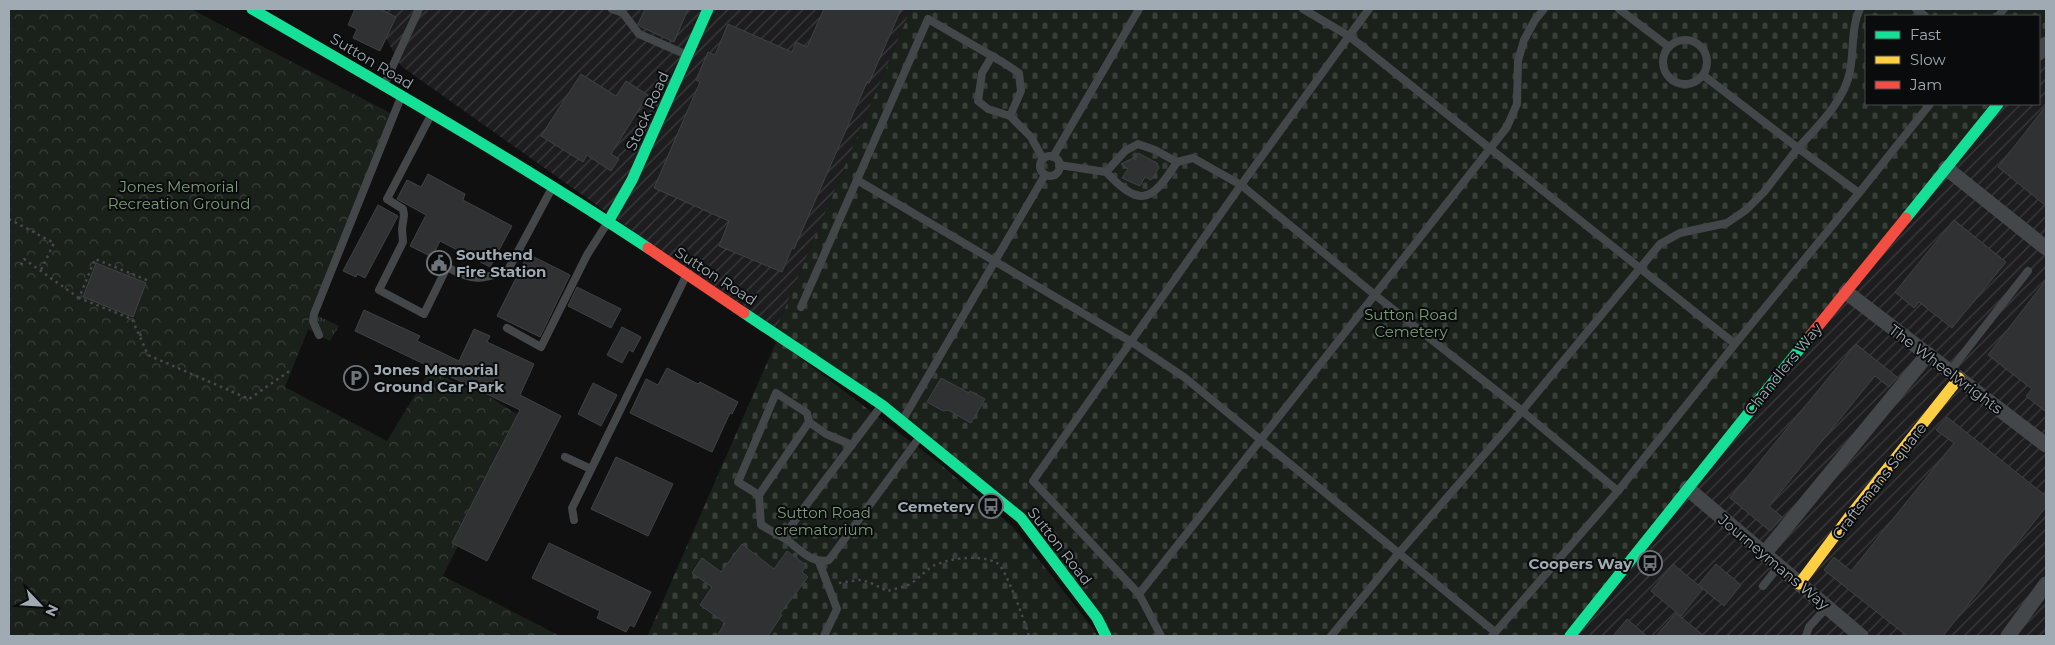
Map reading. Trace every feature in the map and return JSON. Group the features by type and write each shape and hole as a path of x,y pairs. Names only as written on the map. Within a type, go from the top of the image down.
{"street":[{"name":"Sutton Road","path":"252,9 384,85 608,222 686,276 882,405 1021,518 1097,618 1106,636"},
{"name":"Stock Road","path":"608,222 632,180 708,9"},
{"name":"Chandlers Way","path":"1570,636 1687,488 1997,105"},
{"path":"1946,168 2046,248"},
{"name":"The Wheelwrights","path":"1846,292 2045,441"},
{"path":"1764,554 1928,354"},
{"name":"Craftsmans Square","path":"1799,584 1954,374"},
{"name":"Journeymans Way","path":"1687,488 1861,636"},
{"path":"2008,636 2046,584"}],"lane":[{"path":"384,85 420,9"},
{"path":"612,9 623,14 639,34 688,56"},
{"path":"1043,159 1053,157 1139,9"},
{"path":"1302,9 1349,36 1639,269 1736,344"},
{"path":"1161,636 1139,594 1033,482 1130,341 1369,9"},
{"path":"1139,594 1507,127 1517,104 1518,61 1524,40 1535,20 1544,9"},
{"path":"1619,9 1669,47"},
{"path":"1331,636 1398,554 1522,411 1660,244 1680,233 1727,223 1746,210 1764,192 1841,94 1850,72 1855,28 1860,9"},
{"path":"801,307 928,18 1019,73 1021,91 1010,116"},
{"path":"1685,40 1697,43 1705,52 1707,60 1703,75 1693,82 1685,84 1669,77 1664,69 1663,61 1669,47 1677,41 1685,40"},
{"path":"992,56 982,73 978,101 988,109 1010,116 1031,137 1043,159 1040,169 1045,175"},
{"path":"1703,75 1859,193"},
{"path":"319,335 313,321 314,314 402,96"},
{"path":"857,180 1130,341 1184,377 1493,634 1618,492 1929,105"},
{"path":"432,114 387,199 403,209 403,242 378,290 424,314 447,267 465,277 485,278 508,270 552,188"},
{"path":"1106,172 1124,150 1138,144 1155,150 1177,162"},
{"path":"1053,157 1060,165 1106,172 1120,188 1141,196 1149,195 1158,190 1177,162 1193,158 1241,186 1374,295 1522,411 1618,492"},
{"path":"1045,175 1055,174 1060,165"},
{"path":"902,420 1045,175"},
{"path":"507,328 541,347 588,255 608,222"},
{"path":"1954,374 2028,271"},
{"path":"574,520 572,508 686,276"},
{"path":"759,495 738,482 776,394 807,413 809,422 826,434 852,445"},
{"path":"786,540 788,531 882,405"},
{"path":"809,422 759,495 761,525 819,562 829,560 839,548 920,436"},
{"path":"565,457 591,468"},
{"path":"819,562 837,609 824,636"},
{"path":"1763,586 1779,566"},
{"path":"1806,636 1809,627 1827,607"}],"path":[{"path":"9,219 54,243 41,270"},
{"path":"21,265 24,259 79,298 132,319 148,355 249,399 292,370"},
{"path":"79,298 95,259 147,280"},
{"path":"140,336 142,330"},
{"path":"839,584 859,580 887,591 910,584 924,571 936,565 950,561 982,558 998,563 1006,574 1029,636"}],"shaded area":[{"path":"370,9 911,9 775,332 401,66"},
{"path":"2046,46 2046,636 1575,636 1999,105 2040,105 2040,55"}],"green space":[{"name":"Jones Memorial Recreation Ground","path":"9,9 191,9 394,115 285,387 387,441 430,370 471,390 472,386 522,417 443,576 560,636 9,636"},
{"name":"Sutton Road Cemetery","path":"911,9 2046,9 2046,44 2040,52 2040,15 1865,15 1865,105 1997,105 1570,636 1106,636 1021,518 775,332"},
{"path":"314,314 339,326 330,341 308,329"},
{"name":"Sutton Road crematorium","path":"777,340 940,464 1013,527 1097,636 649,636"}],"building":[{"path":"355,9 380,9 396,17 380,51 353,38 357,29 348,25"},
{"path":"645,9 688,9 674,42 638,24"},
{"path":"824,9 901,9 782,272 719,246 729,221 654,188 700,82 696,80 708,52 715,55 728,24 792,52 796,42 807,47"},
{"path":"581,74 616,96 626,81 648,95 611,154 619,159 611,171 587,155 583,162 541,136"},
{"path":"2046,106 2046,206 1998,167"},
{"path":"1138,153 1157,163 1159,168 1151,180 1145,177 1140,186 1122,178 1128,169 1121,164 1133,158 1135,160"},
{"path":"428,174 465,194 463,200 512,226 490,267 440,241 432,257 410,246 426,215 397,199 407,180 421,187"},
{"path":"378,205 398,216 365,278 357,274 356,277 343,271"},
{"path":"1954,220 2006,262 1952,328 1919,302 1914,308 1895,292"},
{"path":"528,254 570,275 540,337 497,316"},
{"path":"96,263 146,283 133,317 83,297"},
{"path":"2046,280 2046,412 2026,396 2032,389 1988,355"},
{"path":"577,287 621,309 611,328 568,306"},
{"path":"364,310 420,336 417,341 459,361 474,329 490,336 487,342 534,364 520,395 561,416 487,561 452,543 520,410 355,331"},
{"path":"622,327 641,337 633,352 629,350 622,363 607,355"},
{"path":"1856,344 1897,377 1889,387 1875,376 1769,506 1782,517 1770,531 1730,498"},
{"path":"667,368 698,384 700,382 738,402 732,414 730,413 712,452 630,413 646,379 658,385"},
{"path":"941,378 985,399 971,423 948,410 943,411 927,402"},
{"path":"593,383 617,395 601,426 578,414"},
{"path":"1947,417 2046,496 2046,507 1943,636 1907,636 1824,570 1834,557 1851,571 1954,443 1936,430"},
{"path":"616,457 673,484 648,536 591,509"},
{"path":"549,543 651,592 634,627 630,625 626,632 597,618 600,611 532,578"},
{"path":"742,544 774,569 787,551 806,565 802,572 808,577 780,614 782,615 768,636 717,636 725,623 700,605 712,587 692,573 702,558 721,572"},
{"path":"1673,564 1703,589 1681,616 1651,591"},
{"path":"1716,564 1741,585 1724,606 1698,585"},
{"path":"1676,613 1704,636 1656,636"},
{"path":"1627,619 1647,636 1613,636"}],"traffic: fast":[{"path":"252,9 502,155 648,248"},
{"path":"608,222 632,180 708,9"},
{"path":"1906,218 1997,105"},
{"path":"744,313 882,405 1021,518 1097,618 1106,636"},
{"path":"1570,636 1810,336"}],"traffic: slow":[{"path":"1799,584 1849,517 1959,378"}],"traffic: jam":[{"path":"1810,336 1906,218"},
{"path":"648,248 744,313"}],"place":[{"name":"Southend Fire Station","path":"439,263"},
{"name":"Jones Memorial Ground Car Park","path":"356,378"},
{"name":"Cemetery","path":"991,506"},
{"name":"Coopers Way","path":"1650,563"}]}
